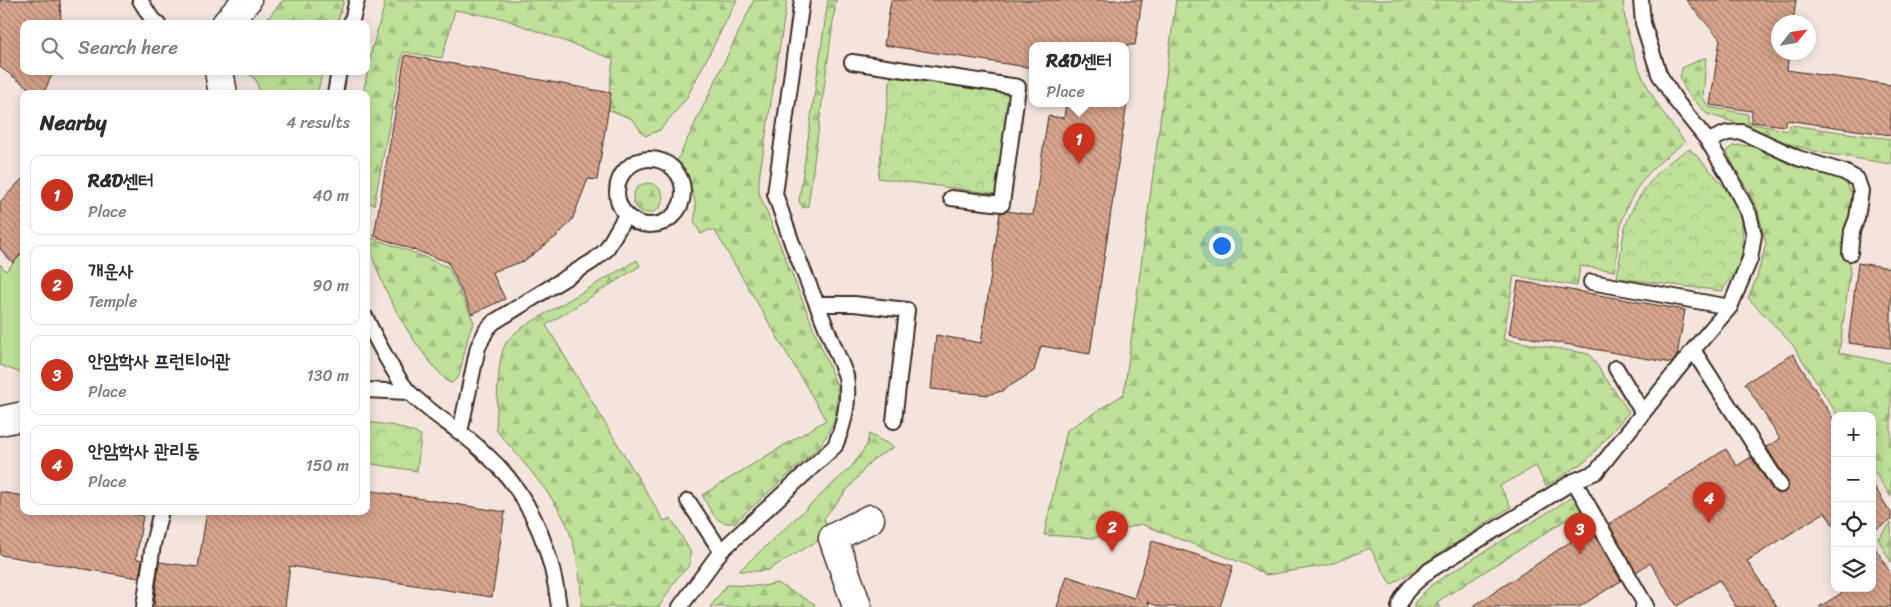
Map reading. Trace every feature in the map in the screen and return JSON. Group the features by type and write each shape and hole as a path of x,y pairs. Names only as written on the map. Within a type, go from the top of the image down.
{"street":[{"path":"230,20 247,0"},
{"path":"220,75 222,90"},
{"path":"0,420 20,417"},
{"path":"856,607 858,606 833,538 870,519"}],"lane":[{"path":"140,0 154,20"},
{"path":"351,20 357,0"},
{"path":"680,607 721,551 835,446 848,406 846,376 792,243 775,194 802,0"},
{"path":"1399,607 1409,588 1430,570 1574,481 1596,472 1693,350 1730,307 1750,259 1754,235 1749,214 1739,193 1708,141 1676,101 1659,74 1643,24 1642,0"},
{"path":"852,62 1018,87 1002,204 951,198"},
{"path":"336,90 338,75"},
{"path":"1708,141 1727,133 1742,132 1798,158 1844,172 1857,178 1861,191 1857,218 1852,231 1850,253"},
{"path":"646,159 657,160 667,164 676,171 681,181 683,192 681,203 671,216 657,224 646,225 635,222 626,215 620,206 617,186 621,176 628,167 646,159"},
{"path":"460,432 478,347 487,328 593,261 606,250 626,215"},
{"path":"1591,282 1730,307"},
{"path":"818,304 854,304 906,310 894,421"},
{"path":"370,325 409,392 433,413 460,432 498,466 515,486 531,512 546,546 559,607"},
{"path":"1693,350 1780,485"},
{"path":"1616,368 1643,413"},
{"path":"370,390 409,392"},
{"path":"1574,481 1646,606 1643,607"},
{"path":"688,501 721,551"},
{"path":"144,607 153,544 160,515"}],"green space":[{"path":"283,0 344,0 338,20 266,20"},
{"path":"386,0 737,0 686,99 660,130 645,136 632,119 607,109 613,59 504,19 455,10 442,58 403,52 374,205 370,202 370,90 364,90 367,75 370,75 372,49"},
{"path":"754,0 787,0 759,179 759,193 837,386 837,396 836,413 831,428 816,450 734,523 727,523 717,519 702,495 826,420 715,231 709,230 701,234 694,221 694,197 677,161"},
{"path":"828,0 836,0 808,206 803,208 799,201"},
{"path":"1176,0 1623,0 1629,40 1642,76 1661,110 1685,142 1654,168 1637,188 1631,199 1625,211 1620,230 1615,271 1580,266 1577,286 1514,276 1503,339 1589,354 1629,412 1587,460 1546,486 1536,466 1500,486 1511,507 1391,585 1370,548 1329,565 1266,575 1250,566 1141,524 1094,538 1044,535 1067,430 1124,394"},
{"path":"1706,57 1703,98 1709,107 1748,114 1748,123 1788,131 1790,125 1891,139 1891,164 1822,153 1792,145 1743,125 1707,114 1686,91 1680,78 1682,68"},
{"path":"250,75 322,75 318,90 259,90 256,80"},
{"path":"891,75 1011,91 997,194 878,178"},
{"path":"1733,146 1755,147 1793,166 1837,177 1846,183 1852,194 1852,210 1843,252 1851,266 1839,353 1891,363 1891,497 1876,474 1876,412 1835,412 1792,344 1748,298 1757,277 1766,243 1757,207 1726,151"},
{"path":"1690,149 1723,186 1738,212 1742,227 1743,243 1737,269 1722,291 1617,278 1622,240 1635,205 1659,172 1669,162"},
{"path":"648,183 658,188 663,198 658,208 648,213 638,208 633,198 638,188"},
{"path":"370,237 448,267 474,322 469,333 459,376 452,383 448,382 434,366 409,332 388,295 372,256"},
{"path":"20,255 20,372 0,365 0,264 6,271"},
{"path":"637,260 640,266 546,325 664,521 671,518 690,551 690,565 677,578 659,607 581,607 579,570 565,520 537,479 496,430 500,361 507,342 518,330"},
{"path":"370,423 396,426 421,435 417,471 370,464"},
{"path":"869,434 894,447 872,460 824,518 828,535 768,570 739,571 852,466 867,445"},
{"path":"1574,496 1583,509 1437,602 1440,607 1413,607 1415,602 1431,585"},
{"path":"1891,523 1891,563 1878,538"},
{"path":"777,583 815,604 814,607 710,607 727,585 763,586"}],"building":[{"path":"0,0 60,0 61,20 20,20 20,75 52,75 45,90 32,90 0,67"},
{"path":"891,0 1142,0 1135,45 1129,45 1129,42 1029,42 1029,67 884,45"},
{"path":"1686,0 1796,0 1794,15 1771,15 1771,60 1788,60 1787,70 1891,85 1891,135 1786,120 1785,126 1751,122 1752,111 1710,105 1720,39"},
{"path":"405,55 611,93 597,180 588,179 572,220 557,236 524,261 492,272 505,299 472,314 448,262 374,236"},
{"path":"1065,107 1126,107 1090,354 1041,346 1034,371 1002,391 988,395 931,389 936,335 981,343 1000,213 1007,211 1033,215 1048,116 1064,118"},
{"path":"20,181 20,255 13,263 0,249 0,202"},
{"path":"1858,263 1891,268 1891,348 1848,343"},
{"path":"1518,281 1685,310 1677,356 1672,363 1509,334"},
{"path":"1793,354 1831,416 1831,522 1825,512 1747,561 1777,607 1736,607 1719,580 1677,606 1650,563 1636,572 1609,524 1726,449 1737,466 1751,457 1773,490 1780,494 1788,489 1788,481 1766,447 1780,439 1745,383"},
{"path":"1876,489 1891,513 1891,520 1876,529"},
{"path":"370,491 505,512 492,597 290,566 285,607 154,607 159,562 198,567 206,515 370,515"},
{"path":"0,492 20,495 20,515 143,516 136,559 142,560 139,578 0,555"},
{"path":"1591,528 1621,581 1579,607 1472,607"},
{"path":"1152,541 1233,566 1220,607 1161,607 1147,602 1149,607 1057,607 1067,576 1134,598"},
{"path":"1876,550 1891,574 1891,607 1819,607 1843,592 1876,592"}],"place":[{"name":"R&D센터","path":"1079,164"},
{"name":"안암학사 관리동","path":"1709,523"},
{"name":"개운사","path":"1112,552"},
{"name":"안암학사 프런티어관","path":"1580,554"}]}
